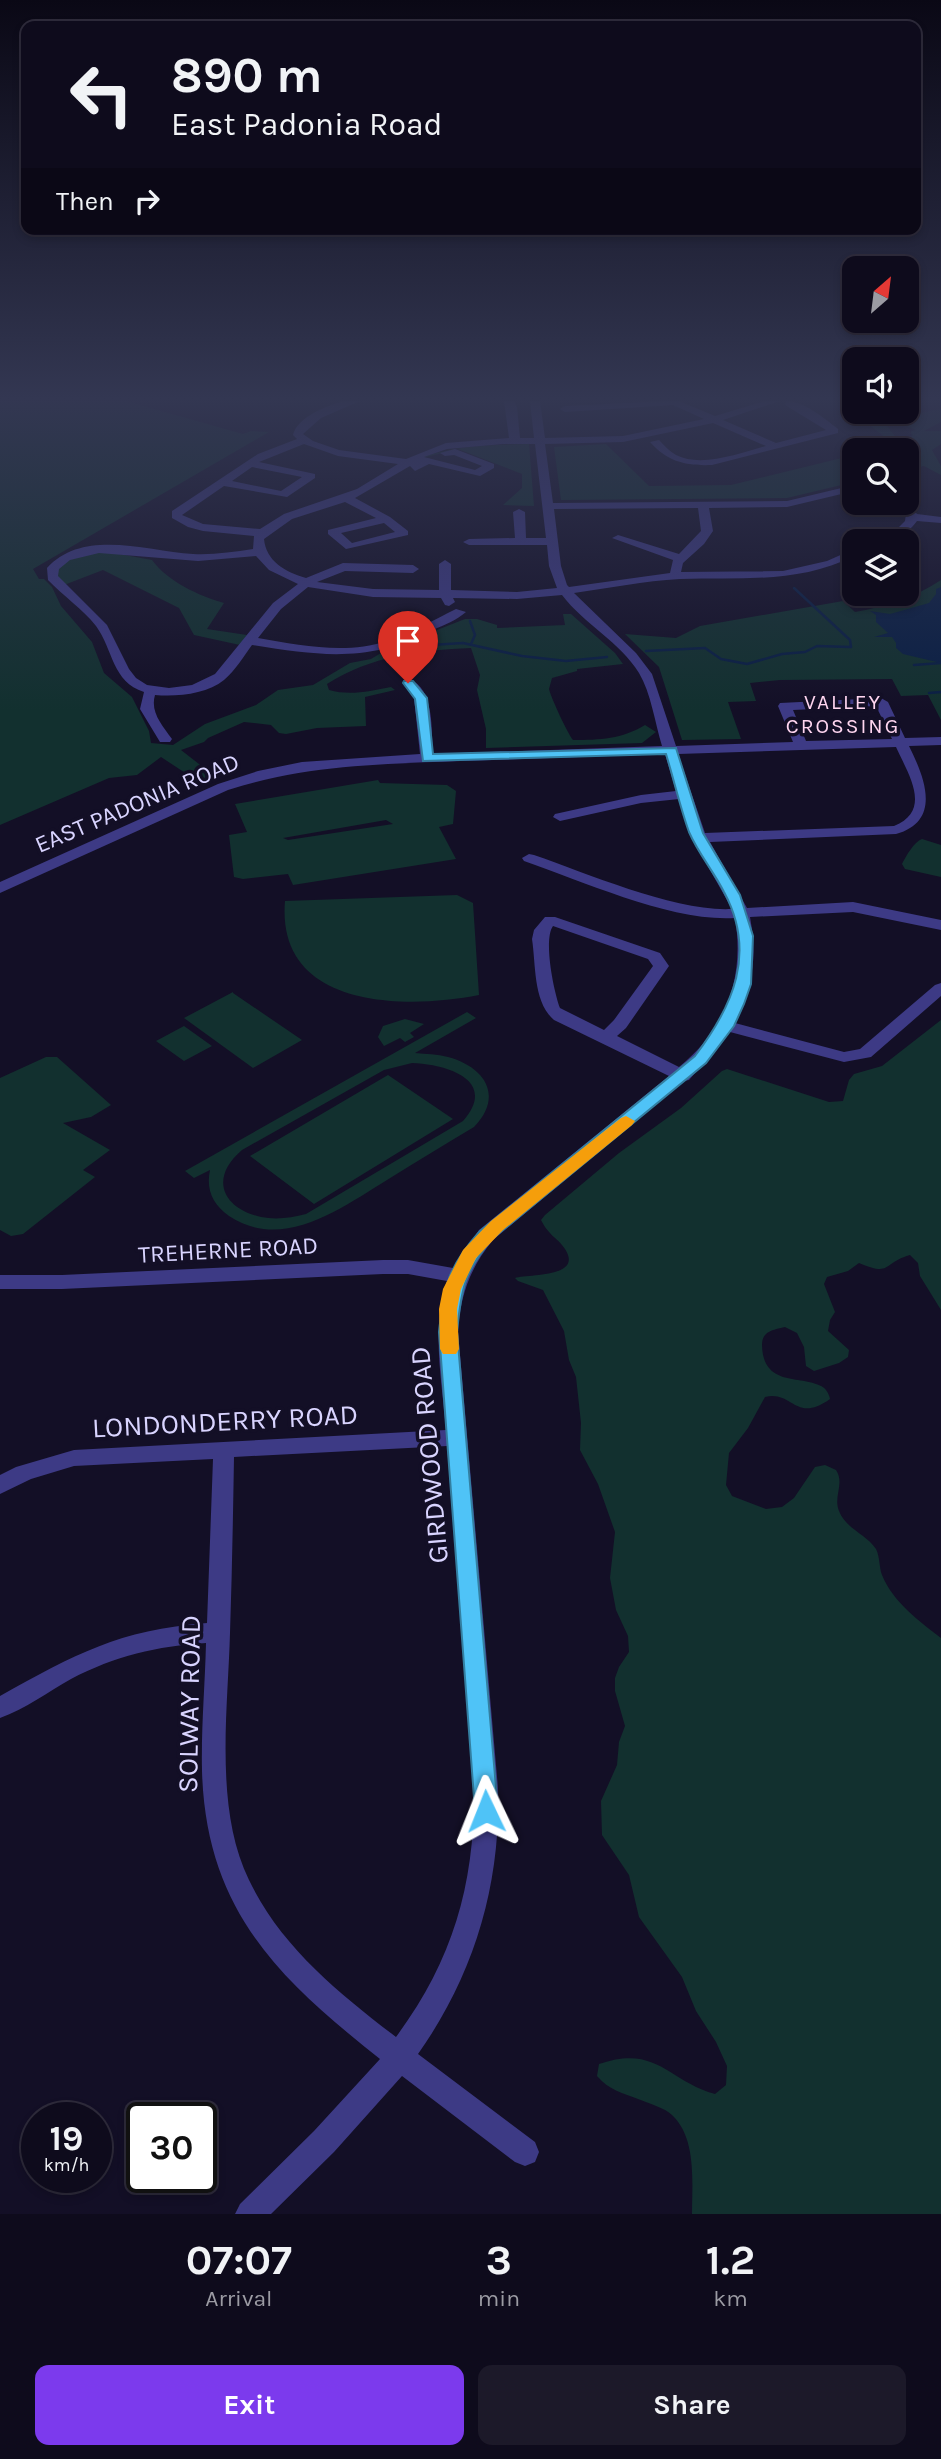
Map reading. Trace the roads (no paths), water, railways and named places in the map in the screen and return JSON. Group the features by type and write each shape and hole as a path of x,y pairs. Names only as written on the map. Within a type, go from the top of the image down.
{"street":[{"path":"189,504 178,512 177,518 194,525 262,533"},
{"path":"336,504 283,519 258,538 259,552 271,565 307,582 356,593 518,595 675,576 803,573 829,566 842,559"},
{"path":"359,504 386,519 404,533 350,547 332,532 386,519"},
{"path":"564,591 557,573 549,506 732,504"},
{"path":"675,576 674,568 680,558 700,542 707,531 704,505"},
{"path":"519,512 521,542"},
{"path":"903,529 913,517 941,520"},
{"path":"618,538 680,558"},
{"path":"469,542 553,541"},
{"path":"259,552 192,557 103,549 71,555 53,568 52,577 100,623 123,671 131,680 152,690 179,691 208,684 230,668 277,606 307,582 343,567 413,569"},
{"path":"251,641 329,652 372,649 410,636 460,612 452,608 445,594 445,565"},
{"name":"GIRDWOOD ROAD","path":"250,2214 367,2100 401,2058 427,2019 467,1933 481,1881 487,1834 486,1788 448,1332 448,1309 457,1276 469,1254 486,1235 700,1059 726,1026 744,984 747,961 742,915 699,838 683,794 653,690 641,667 564,591"},
{"path":"408,683 421,698 427,758"},
{"path":"152,690 146,697 145,707 165,739"},
{"path":"699,838 881,831 915,822 924,796 881,702 785,706 801,746"},
{"name":"EAST PADONIA ROAD","path":"3,882 239,781 322,764 941,741"},
{"path":"560,817 641,799 683,794"},
{"path":"529,858 673,907 712,915 853,907 941,925"},
{"path":"606,1037 621,1024 660,967 654,956 550,920 542,930 540,939 550,1004 560,1016 682,1076"},
{"path":"726,1026 844,1057 854,1056 865,1053 941,988"},
{"name":"TREHERNE ROAD","path":"0,1282 76,1282 383,1267 408,1267 457,1276"},
{"name":"LONDONDERRY ROAD","path":"0,1485 50,1464 74,1458 457,1437"},
{"name":"SOLWAY ROAD","path":"225,1449 214,1770 215,1794 225,1849 239,1888 261,1927 289,1964 321,1996 525,2152"},
{"path":"0,1708 64,1672 130,1644 169,1636 219,1632"}],"water":[{"path":"941,587 941,663 903,654 896,648 892,637 874,637 888,633 876,622 876,615 870,611 890,614 929,603 936,594 936,589"}],"waterway":[{"path":"646,651 705,648 721,659 747,664 782,654 805,652 817,646 851,647 850,640 794,588"},
{"path":"470,621 475,635 471,644"},
{"path":"415,646 463,643 522,656 566,661 607,657"},
{"path":"914,665 941,663"},
{"path":"929,693 941,692"}],"district":[{"name":"VALLEY CROSSING","path":"843,714"}]}
